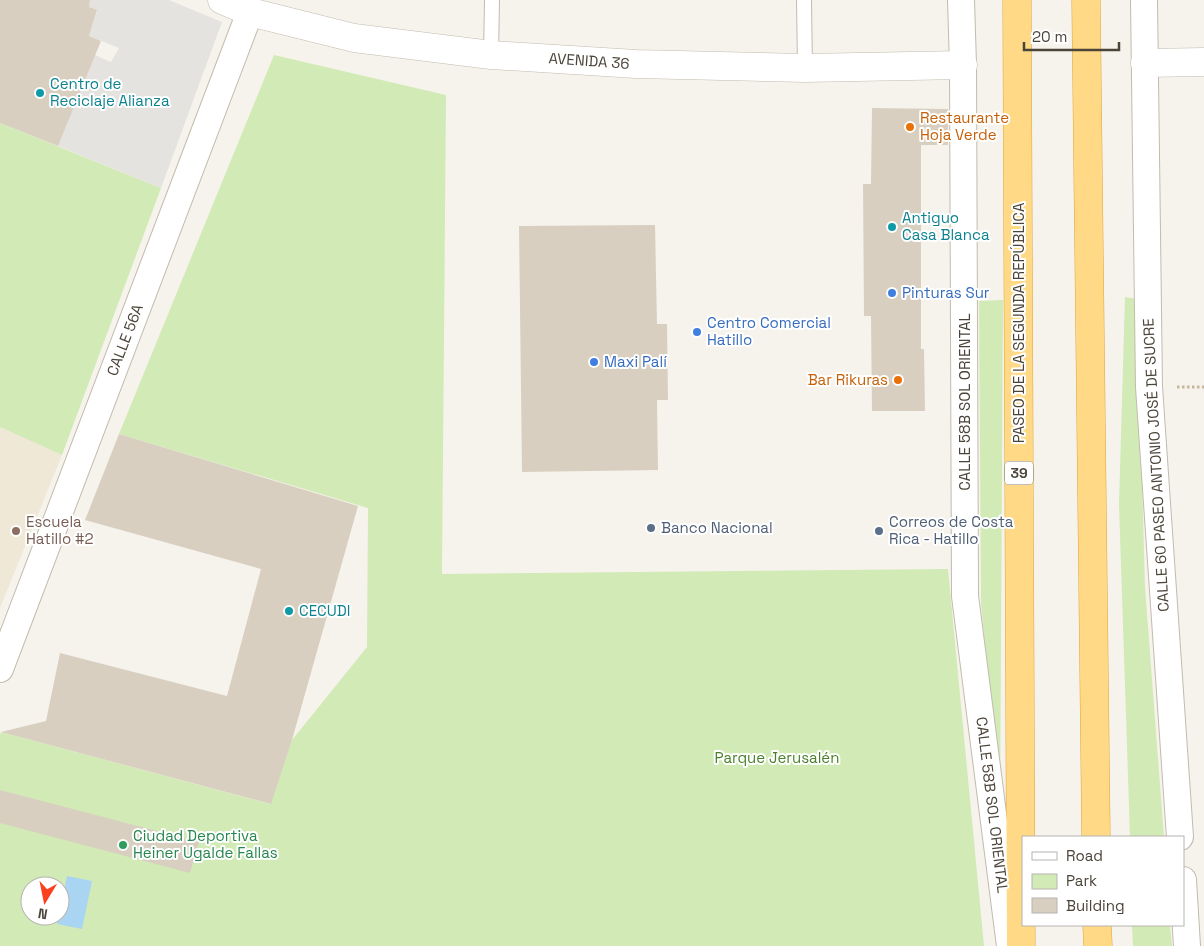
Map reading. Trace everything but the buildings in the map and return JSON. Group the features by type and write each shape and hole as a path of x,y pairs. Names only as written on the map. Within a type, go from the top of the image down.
{"highway":[{"name":"PASEO DE LA SEGUNDA REPÚBLICA","path":"1018,0 1020,946"},
{"path":"1086,0 1096,836"},
{"path":"1097,926 1098,946"}],"street":[{"name":"AVENIDA 36","path":"222,0 250,12 354,38 491,55 636,64 805,68 963,66"},
{"path":"961,0 963,66"},
{"path":"1144,0 1145,63 1204,62"},
{"name":"CALLE 56A","path":"0,669 250,12"},
{"name":"CALLE 60 PASEO ANTONIO JOSÉ DE SUCRE","path":"1145,63 1149,387 1180,836"},
{"name":"CALLE 58B SOL ORIENTAL","path":"963,66 966,596 1010,946"},
{"path":"1184,886 1193,944"}],"lane":[{"path":"491,55 492,0"},
{"path":"804,0 805,68"}],"shaded area":[{"path":"90,0 169,0 222,22 161,188 58,146 95,55 111,62 119,48 89,36 97,11 89,7"},
{"name":"Escuela Hatillo #2","path":"0,427 62,455 0,608"}],"green space":[{"name":"Parque Jerusalén","path":"274,55 446,95 442,574 948,569 984,946 0,946 1,732 270,804 292,740 367,647 368,508 119,434"},
{"path":"0,123 161,188 62,455 0,427"},
{"path":"1125,297 1137,299 1145,587 1164,836 1130,836 1119,504"},
{"path":"1003,300 1000,812 981,603 979,301"},
{"path":"1132,926 1170,926 1172,946 1133,946"}],"water":[{"path":"70,877 92,881 82,929 67,926 70,926"}],"place":[{"name":"Centro de Reciclaje Alianza","path":"40,93"},
{"name":"Restaurante Hoja Verde","path":"910,127"},
{"name":"Antiguo Casa Blanca","path":"892,227"},
{"name":"Pinturas Sur","path":"892,293"},
{"name":"Centro Comercial Hatillo","path":"697,332"},
{"name":"Maxi Palí","path":"594,362"},
{"name":"Bar Rikuras","path":"898,380"},
{"name":"Banco Nacional","path":"651,528"},
{"name":"Escuela Hatillo #2","path":"16,531"},
{"name":"Correos de Costa Rica - Hatillo","path":"879,531"},
{"name":"CECUDI","path":"289,611"},
{"name":"Ciudad Deportiva Heiner Ugalde Fallas","path":"123,845"}]}
